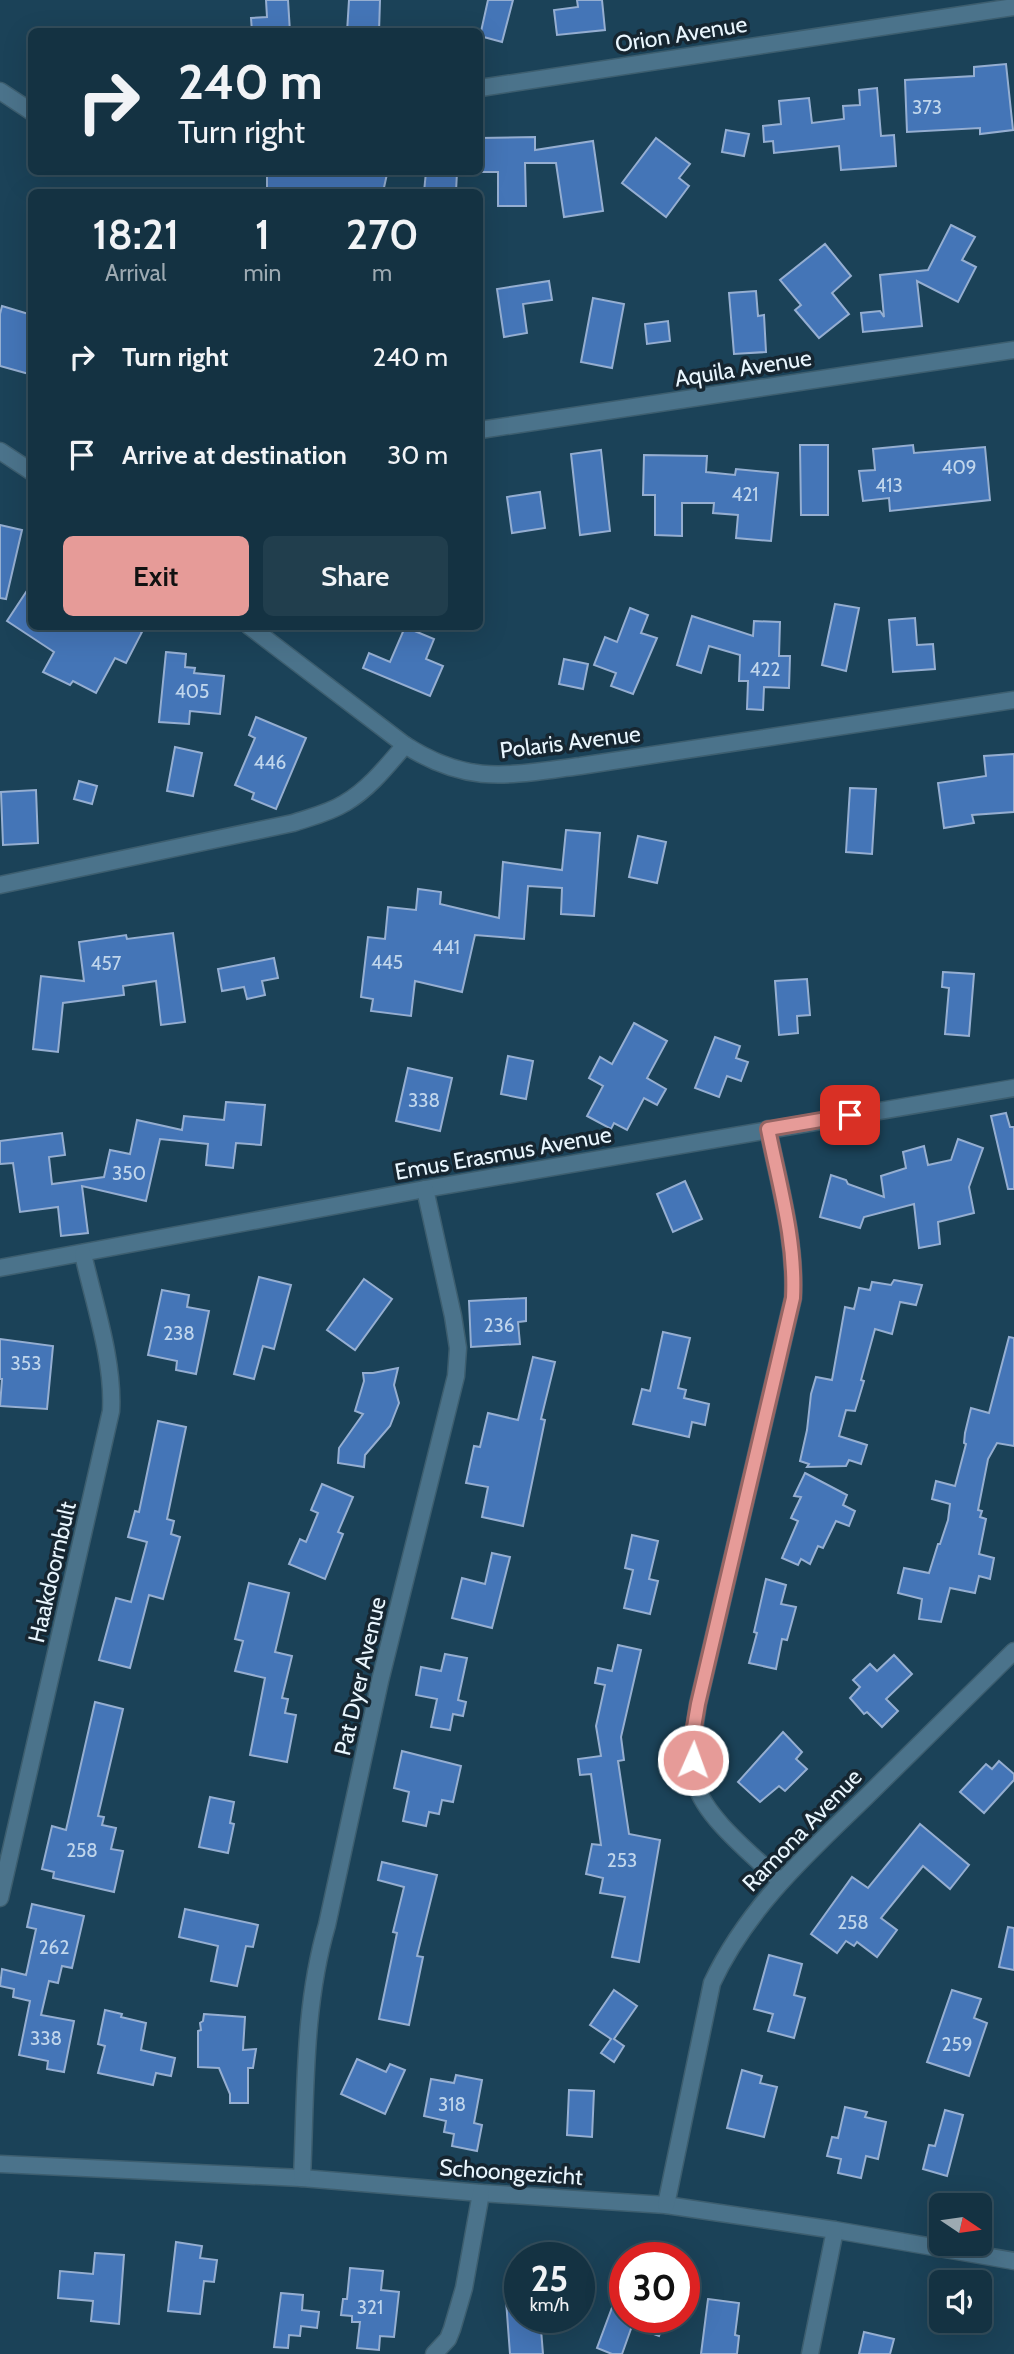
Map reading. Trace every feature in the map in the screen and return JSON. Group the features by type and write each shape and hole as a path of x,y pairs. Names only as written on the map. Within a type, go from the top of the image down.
{"street":[{"name":"Orion Avenue","path":"483,88 1014,6"},
{"path":"0,91 28,109"},
{"name":"Aquila Avenue","path":"483,430 1014,350"},
{"path":"0,451 28,469"},
{"name":"Polaris Avenue","path":"254,630 405,745 430,761 481,775 519,774 1014,700"},
{"path":"0,885 293,823 330,811 359,793 405,745"},
{"name":"Emus Erasmus Avenue","path":"0,1268 425,1189 1014,1088"},
{"path":"768,1129 791,1248 794,1270 793,1298 698,1704 693,1733 693,1760 695,1784 705,1807 780,1881"},
{"name":"Pat Dyer Avenue","path":"302,2178 311,1994 316,1963 327,1925 380,1681 456,1376 458,1348 453,1316 425,1189"},
{"name":"Haakdoornbult","path":"0,1898 111,1411 112,1394 107,1360 83,1254"},
{"name":"Ramona Avenue","path":"666,2205 712,1983 742,1928 780,1881 1014,1651"},
{"name":"Schoongezicht","path":"0,2164 302,2178 666,2205 1013,2258"},
{"path":"433,2354 448,2339 452,2329 464,2288 481,2193"},
{"path":"810,2354 835,2230"}],"building":[{"path":"266,0 288,0 290,28 252,28 251,18 267,17"},
{"path":"349,0 380,0 379,28 347,28"},
{"path":"488,0 513,0 502,42 483,37 482,28"},
{"path":"577,0 602,0 605,30 557,35 554,10 578,7"},
{"path":"1006,64 1013,130 980,134 980,128 907,132 905,80 974,76 974,67"},
{"path":"877,88 881,136 894,135 896,166 841,170 839,146 774,153 773,141 764,142 763,126 781,124 779,101 809,98 812,123 844,119 843,106 860,105 859,90"},
{"path":"726,130 749,134 744,156 722,152"},
{"path":"535,137 535,150 593,141 603,211 564,217 556,163 525,163 526,206 498,206 498,172 483,172 483,138"},
{"path":"656,138 690,164 679,178 689,186 666,217 622,183"},
{"path":"267,175 387,175 384,189 267,189"},
{"path":"426,175 457,175 456,189 424,189"},
{"path":"951,225 975,237 962,260 976,267 958,302 917,281 922,326 863,332 861,313 880,311 884,317 880,275 928,270"},
{"path":"825,244 851,276 832,293 849,314 819,338 795,310 801,305 780,280"},
{"path":"549,281 552,300 523,304 527,333 504,337 497,289"},
{"path":"756,291 758,316 764,315 766,352 734,354 729,293"},
{"path":"593,298 624,304 612,368 581,362"},
{"path":"2,306 28,314 28,374 0,366"},
{"path":"668,321 670,341 647,344 645,324"},
{"path":"800,445 828,445 828,515 801,515"},
{"path":"913,445 914,453 985,447 990,500 890,511 889,498 863,501 859,471 875,470 873,449"},
{"path":"601,450 610,531 580,535 571,454"},
{"path":"644,455 707,456 706,472 735,475 736,469 778,473 771,541 736,538 738,515 713,513 714,503 682,503 682,536 655,535 655,495 643,495"},
{"path":"540,492 545,528 512,533 507,497"},
{"path":"0,525 22,530 6,599 0,598"},
{"path":"28,589 28,630 142,632 126,663 115,658 96,693 73,681 70,685 43,672 54,652 7,621"},
{"path":"835,604 859,608 846,671 822,665"},
{"path":"630,608 648,615 641,633 657,638 633,694 611,686 616,673 594,665 605,637 617,642"},
{"path":"692,616 753,636 754,621 780,622 779,656 790,656 789,688 764,687 763,710 747,709 748,681 739,681 740,655 709,646 701,673 677,665"},
{"path":"915,618 917,645 933,644 935,669 893,672 889,620"},
{"path":"404,630 412,630 434,639 426,659 443,666 430,696 363,668 369,653 390,662"},
{"path":"166,652 186,654 185,667 195,668 194,673 224,676 220,714 190,711 189,724 159,722"},
{"path":"564,659 588,664 583,689 559,684"},
{"path":"256,717 306,738 276,809 252,799 254,793 235,785 255,738 249,735"},
{"path":"175,747 202,753 193,796 167,791"},
{"path":"1014,754 1014,812 972,815 974,823 944,828 938,783 986,776 984,756"},
{"path":"79,781 97,786 92,804 74,799"},
{"path":"850,788 876,789 872,854 846,852"},
{"path":"36,790 38,843 3,845 1,792"},
{"path":"566,830 600,833 594,916 561,914 562,888 528,886 524,939 475,935 462,992 415,981 411,1016 371,1011 373,999 361,997 368,937 385,939 388,907 416,910 418,889 441,892 440,904 499,918 503,862 562,870"},
{"path":"638,836 666,842 657,883 629,877"},
{"path":"173,933 185,1022 161,1025 156,981 123,986 124,995 63,1003 58,1052 33,1049 41,976 84,981 79,942 126,935 127,939"},
{"path":"274,958 278,978 262,981 265,995 247,999 244,987 222,991 218,969"},
{"path":"943,972 974,974 969,1036 945,1034 949,988 942,987"},
{"path":"807,979 810,1015 797,1016 798,1033 779,1035 775,981"},
{"path":"634,1023 667,1041 647,1078 666,1089 657,1105 644,1098 627,1130 614,1123 611,1129 587,1116 603,1086 589,1078 600,1057 612,1064"},
{"path":"715,1037 740,1046 736,1058 748,1062 741,1081 727,1076 719,1097 695,1088"},
{"path":"508,1056 533,1061 526,1099 501,1094"},
{"path":"408,1068 452,1078 440,1131 396,1121"},
{"path":"226,1102 265,1105 261,1145 236,1143 233,1168 206,1165 208,1144 160,1139 146,1201 82,1186 88,1233 61,1236 58,1207 20,1212 13,1163 0,1164 0,1141 62,1133 65,1155 49,1157 52,1184 104,1177 110,1150 130,1154 137,1120 182,1130 184,1116 224,1120"},
{"path":"1006,1113 1010,1127 1014,1127 1014,1189 1008,1189 991,1116"},
{"path":"958,1139 983,1148 969,1187 974,1213 938,1222 940,1244 919,1248 914,1204 864,1217 860,1228 820,1217 831,1175 884,1197 881,1176 906,1168 903,1152 924,1146 928,1165 951,1160"},
{"path":"685,1181 702,1219 673,1232 657,1194"},
{"path":"259,1277 291,1285 274,1349 263,1346 254,1379 234,1374"},
{"path":"364,1279 392,1299 355,1350 327,1330"},
{"path":"894,1280 922,1285 916,1305 900,1302 892,1334 875,1329 855,1411 846,1410 839,1436 867,1445 861,1464 849,1460 846,1466 807,1467 809,1464 800,1461 811,1394 816,1377 832,1380 845,1307 854,1309 859,1288 870,1290 872,1282 891,1285"},
{"path":"162,1290 189,1295 187,1307 209,1311 196,1374 176,1370 177,1361 148,1355"},
{"path":"526,1298 526,1321 518,1322 520,1344 471,1347 469,1301"},
{"path":"663,1332 690,1338 678,1388 686,1390 684,1398 709,1404 705,1425 692,1422 689,1437 633,1424 642,1389 650,1391"},
{"path":"1009,1337 1014,1338 1014,1446 997,1443 988,1459 978,1510 982,1511 980,1517 986,1519 979,1554 994,1558 990,1579 979,1576 975,1593 950,1588 941,1622 919,1619 922,1599 898,1593 904,1568 929,1573 948,1520 950,1504 932,1499 936,1481 955,1486 966,1444 965,1433 971,1408 989,1413"},
{"path":"0,1339 53,1346 47,1409 0,1406"},
{"path":"533,1357 555,1362 541,1419 545,1420 523,1526 482,1517 488,1487 466,1483 474,1446 480,1447 488,1413 518,1420"},
{"path":"398,1368 394,1385 399,1403 390,1426 365,1455 364,1467 338,1463 339,1448 363,1414 355,1411 364,1381 363,1373"},
{"path":"158,1421 186,1427 167,1519 174,1521 171,1534 180,1537 163,1599 149,1595 130,1668 99,1660 116,1598 131,1602 147,1542 128,1537 135,1511 139,1512"},
{"path":"805,1473 847,1495 843,1505 855,1511 849,1526 836,1521 823,1548 818,1546 810,1564 801,1559 798,1565 782,1558 798,1521 791,1518 801,1497 794,1496"},
{"path":"322,1484 353,1497 338,1532 343,1534 325,1579 289,1564 300,1539 306,1542 318,1513 311,1510"},
{"path":"632,1535 658,1541 649,1579 658,1581 650,1614 624,1608 633,1570 625,1568"},
{"path":"492,1553 510,1557 492,1628 452,1618 462,1578 485,1584"},
{"path":"766,1579 786,1585 781,1604 796,1607 787,1640 782,1639 776,1669 749,1663"},
{"path":"249,1583 289,1593 275,1652 292,1656 282,1698 288,1699 285,1713 296,1715 287,1762 250,1755 265,1678 235,1671 243,1641 235,1639"},
{"path":"618,1645 641,1650 621,1737 624,1760 618,1761 629,1834 660,1840 639,1962 612,1957 625,1897 600,1893 603,1878 586,1874 592,1844 601,1845 591,1774 580,1775 578,1759 601,1756 596,1726 605,1685 595,1683 598,1668 612,1671"},
{"path":"445,1654 467,1658 458,1700 466,1702 463,1716 453,1714 450,1730 431,1727 437,1699 416,1695 421,1667 441,1671"},
{"path":"894,1655 912,1674 886,1699 898,1711 882,1727 867,1712 864,1714 850,1698 860,1687 853,1680 870,1664 877,1671"},
{"path":"95,1702 123,1709 98,1816 104,1817 102,1825 116,1828 111,1849 123,1851 114,1892 53,1878 54,1872 42,1869 52,1826 66,1830"},
{"path":"783,1732 802,1752 796,1759 807,1769 785,1791 779,1786 760,1802 738,1782"},
{"path":"402,1751 461,1766 453,1802 442,1800 439,1814 429,1812 426,1826 403,1821 409,1792 394,1788"},
{"path":"999,1761 1014,1774 1014,1780 984,1813 960,1792 986,1764 992,1769"},
{"path":"210,1797 234,1802 230,1823 234,1824 228,1853 199,1847"},
{"path":"920,1824 969,1865 950,1889 923,1866 881,1918 897,1930 877,1957 857,1942 854,1946 846,1941 837,1953 811,1934 852,1877 868,1888"},
{"path":"382,1862 437,1875 417,1956 423,1957 409,2025 379,2019 397,1933 393,1932 404,1887 378,1880"},
{"path":"32,1904 84,1916 72,1968 62,1966 58,1983 49,1981 41,2015 74,2021 64,2072 47,2069 48,2061 19,2055 30,2001 13,1997 14,1989 0,1986 2,1969 26,1975 36,1929 27,1927"},
{"path":"185,1909 258,1925 253,1947 246,1946 237,1986 211,1981 218,1946 179,1937"},
{"path":"1008,1927 1014,1928 1014,1970 999,1967"},
{"path":"769,1955 802,1964 794,1995 805,1998 794,2038 768,2031 773,2014 754,2009"},
{"path":"614,1990 637,2006 614,2039 624,2046 614,2062 601,2053 611,2039 590,2025"},
{"path":"952,1990 981,1999 974,2018 987,2023 969,2076 927,2062"},
{"path":"105,2010 146,2023 141,2050 175,2058 171,2076 156,2073 153,2085 98,2073 105,2046 98,2044"},
{"path":"204,2014 245,2017 243,2050 256,2049 253,2068 248,2068 248,2103 230,2103 230,2094 219,2068 198,2067 198,2031 201,2030 200,2023"},
{"path":"357,2059 386,2072 390,2064 405,2070 385,2114 341,2094"},
{"path":"742,2070 762,2076 760,2083 777,2087 764,2137 727,2128"},
{"path":"456,2075 482,2080 474,2123 482,2125 477,2151 452,2146 454,2134 444,2132 446,2121 424,2116 431,2079 454,2083"},
{"path":"569,2090 594,2091 592,2137 567,2135"},
{"path":"845,2107 867,2112 865,2117 886,2122 878,2159 866,2156 861,2178 838,2173 841,2159 827,2156 832,2137 838,2138"},
{"path":"945,2110 963,2115 947,2176 923,2169 929,2145 935,2146"},
{"path":"176,2242 202,2246 200,2258 217,2260 214,2282 204,2281 200,2314 168,2311"},
{"path":"95,2253 124,2255 119,2324 91,2321 93,2301 58,2298 60,2271 93,2274"},
{"path":"350,2268 383,2271 381,2290 399,2292 394,2337 380,2336 379,2350 357,2348 360,2322 352,2322 352,2316 341,2315 343,2299 347,2299"},
{"path":"281,2293 303,2295 302,2310 319,2312 317,2328 301,2326 300,2336 289,2335 288,2348 274,2347"},
{"path":"708,2299 739,2303 735,2335 739,2336 737,2354 701,2354"},
{"path":"609,2316 609,2333 630,2333 622,2354 612,2354 597,2348"},
{"path":"864,2332 894,2339 890,2354 859,2354"},
{"path":"508,2333 541,2333 543,2354 510,2354"}],"route":[{"path":"693,1760 693,1733 698,1704 793,1298 794,1270 791,1248 768,1129 850,1115"}]}
